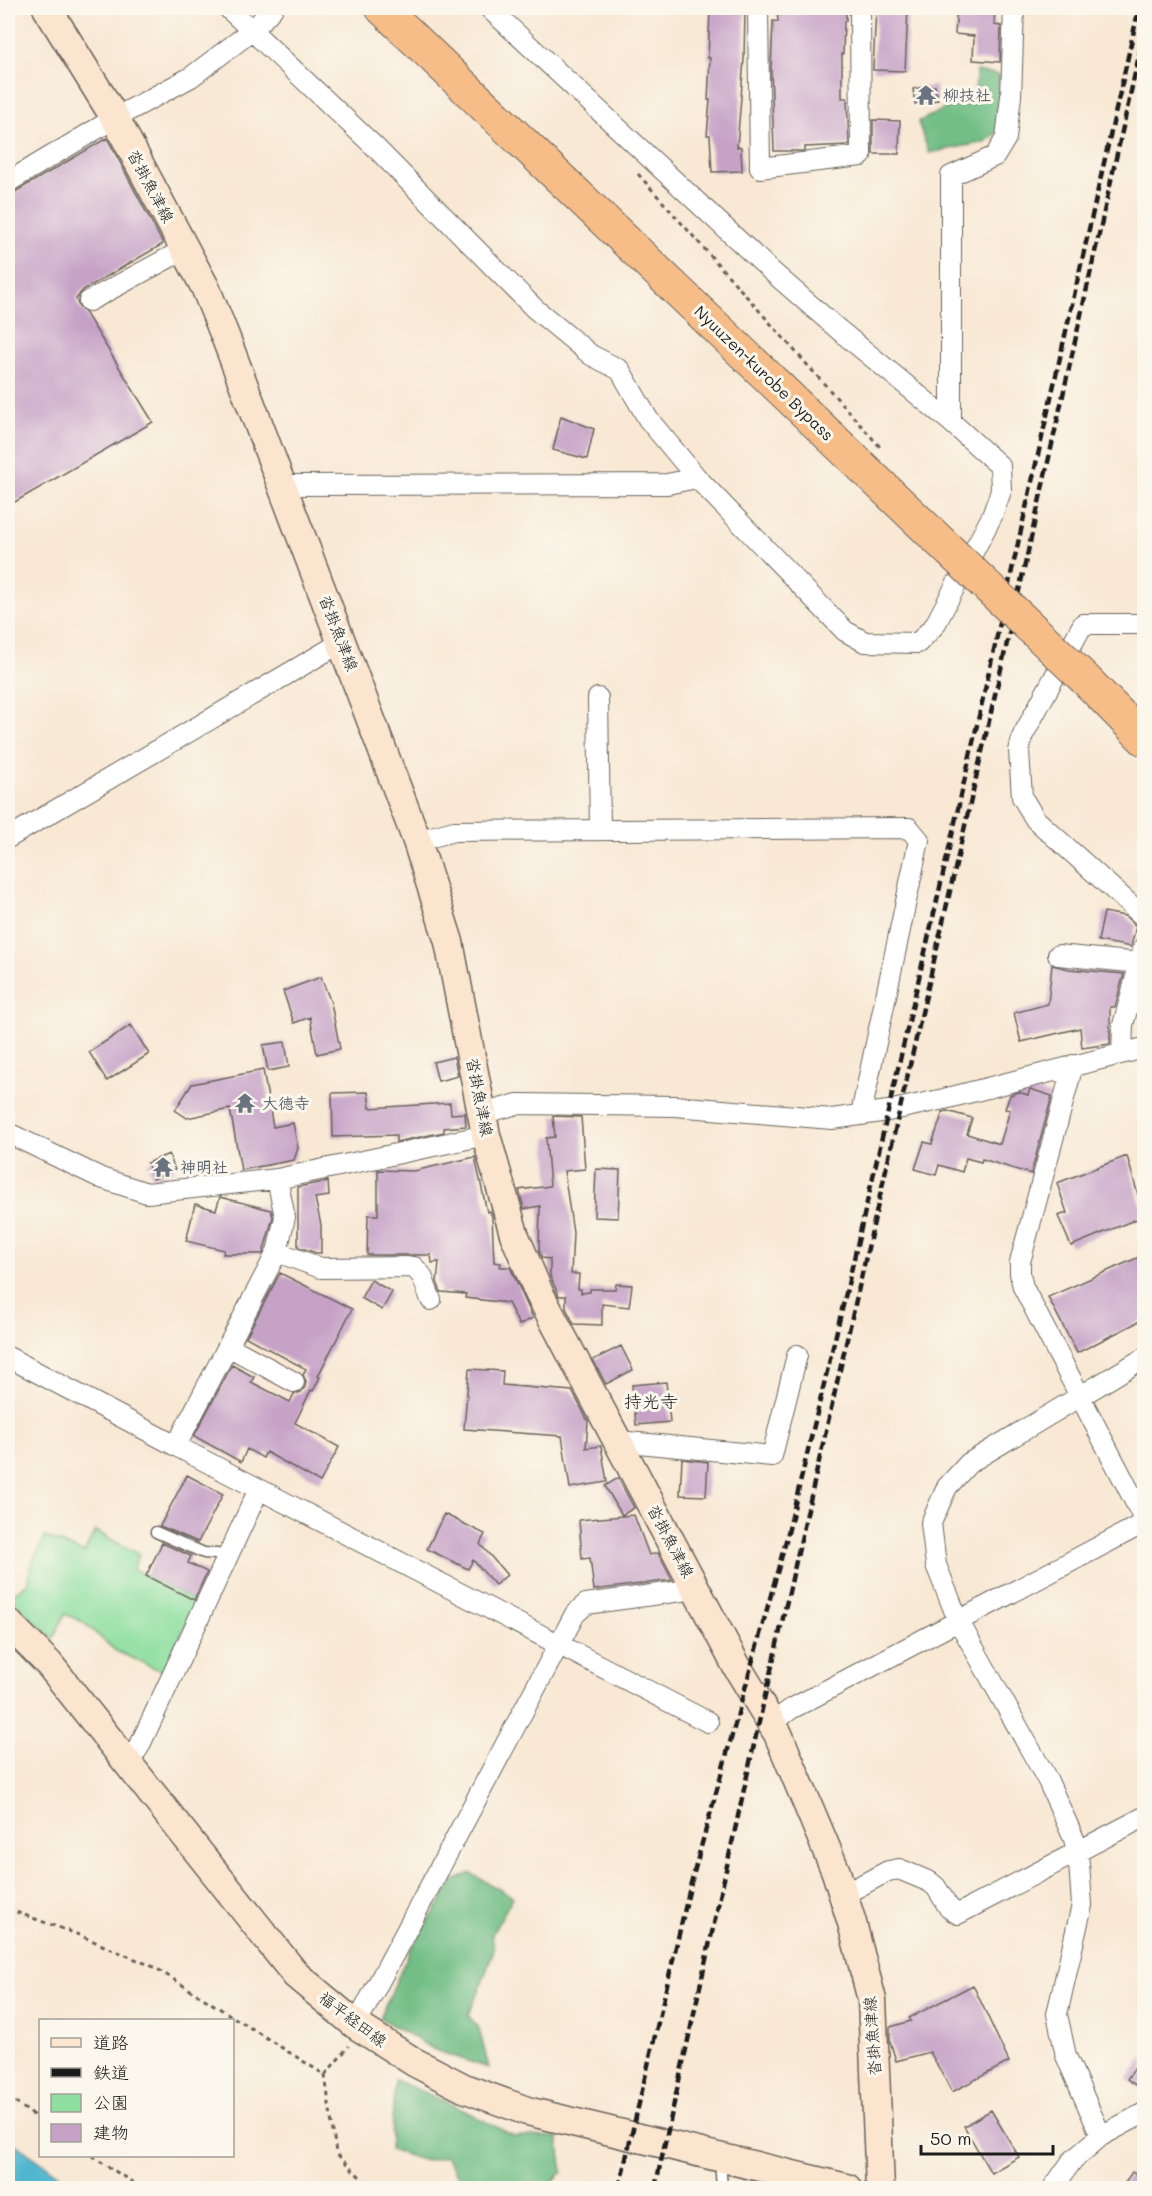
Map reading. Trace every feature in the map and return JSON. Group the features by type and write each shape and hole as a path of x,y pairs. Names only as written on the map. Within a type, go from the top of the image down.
{"highway":[{"name":"Nyuuzen-kurobe Bypass","path":"382,8 1084,678 1144,739"}],"main road":[{"name":"沓掛魚津線","path":"47,8 115,118 205,287 342,642 417,841 449,942 484,1124 514,1234 535,1283 736,1665 778,1734 836,1872 872,2000 880,2188"},
{"name":"福平経田線","path":"8,1623 48,1664 296,1975 356,2025 414,2062 464,2088 527,2111 847,2188"}],"street":[{"path":"228,8 374,146 534,308 591,355 620,370 648,419 697,478 845,631 865,642 918,643 935,625 992,516 1001,491 1000,466 769,269 489,8"},
{"path":"8,182 115,118 191,77 253,30 273,8"},
{"path":"758,8 760,168 861,156 860,8"},
{"path":"951,422 951,176 994,156 1006,138 1011,96 1014,8"},
{"path":"89,301 185,249"},
{"path":"282,485 667,484 697,478"},
{"path":"1144,624 1083,624 1023,735 1019,751 1022,797 1035,819 1144,917"},
{"path":"8,838 342,642"},
{"path":"598,698 600,830"},
{"path":"417,841 454,831 909,828 919,840 861,1113"},
{"path":"1058,955 1142,955 1123,1025 1122,1052"},
{"path":"8,1133 101,1178 147,1193 276,1179 484,1124 517,1104 675,1106 832,1119 861,1113 888,1111 944,1099 1144,1047"},
{"path":"772,1723 791,1709 1144,1521 1082,1396 1023,1287 1020,1274 1020,1262 1073,1065"},
{"path":"176,1446 277,1252 285,1217 276,1179"},
{"path":"277,1252 321,1268 414,1267 422,1276 431,1300"},
{"path":"228,1346 294,1382"},
{"path":"618,1441 772,1456 796,1355"},
{"path":"8,1357 708,1722"},
{"path":"1101,2136 1066,2056 1057,2014 1082,1905 1074,1839 1048,1782 958,1620 936,1565 931,1523 947,1487 969,1463 1144,1358"},
{"path":"128,1764 139,1747 259,1489"},
{"path":"356,2025 575,1614 586,1604 696,1589"},
{"path":"843,1895 888,1871 899,1869 930,1882 936,1887 949,1908 958,1914 1077,1854 1144,1817"},
{"path":"1053,2188 1072,2161 1101,2136 1144,2113"}],"lane":[{"path":"156,1532 204,1553 228,1555"},
{"path":"720,2156 722,2188"}],"path":[{"path":"635,171 886,454"},
{"path":"8,1910 74,1933 154,1967 325,2075"},
{"path":"356,2025 348,2049 325,2075 336,2153 371,2188"},
{"path":"8,2097 39,2119"},
{"path":"94,2157 141,2188"}],"green space":[{"path":"976,71 999,75 1000,130 985,142 929,153 918,122 946,108 975,103"},
{"path":"95,1531 139,1554 133,1569 196,1601 164,1672 116,1651 83,1622 65,1614 53,1639 9,1597 29,1582 30,1567 45,1537 84,1553"},
{"path":"470,1873 513,1897 492,1934 494,1950 468,2015 479,2029 489,2068 435,2050 380,2018 410,1950 454,1881"},
{"path":"395,2080 449,2103 514,2136 558,2137 563,2172 545,2188 470,2188 464,2186 446,2156 425,2161 390,2150"}],"water":[{"path":"8,2139 77,2188 8,2188"}],"building":[{"path":"777,8 846,8 842,54 842,98 847,98 849,145 805,147 805,151 774,151 771,70 773,21 778,22"},
{"path":"876,8 908,8 905,71 873,70"},
{"path":"957,8 995,8 994,25 1001,26 1000,62 973,60 974,36 955,34"},
{"path":"710,10 745,10 744,59 737,147 741,147 742,171 712,172 710,135 707,135 710,100 708,100 710,58 708,58"},
{"path":"935,86 938,100 915,104 913,89"},
{"path":"873,120 900,121 899,154 873,154"},
{"path":"107,138 163,244 83,290 76,299 153,422 8,506 8,196"},
{"path":"561,416 594,429 587,459 553,450"},
{"path":"1104,912 1125,916 1136,926 1131,947 1098,941"},
{"path":"1052,965 1069,969 1124,974 1115,1007 1110,1007 1110,1044 1082,1048 1080,1028 1021,1042 1014,1013 1048,1004"},
{"path":"321,977 331,1003 340,1049 317,1054 310,1017 294,1023 283,991"},
{"path":"131,1025 149,1054 107,1081 89,1052"},
{"path":"285,1042 289,1067 268,1071 263,1045"},
{"path":"454,1057 458,1076 438,1081 433,1062"},
{"path":"263,1070 273,1127 293,1123 298,1148 294,1160 241,1170 230,1109 187,1118 175,1110 192,1084"},
{"path":"1030,1089 1052,1096 1031,1174 982,1159 981,1162 966,1158 962,1172 939,1165 936,1175 915,1169 924,1142 932,1144 943,1112 972,1118 967,1134 1000,1144 1010,1110 1005,1109 1010,1095 1019,1092 1028,1095"},
{"path":"368,1092 370,1108 450,1103 451,1114 465,1113 466,1126 444,1128 444,1132 396,1142 396,1135 333,1137 332,1093"},
{"path":"553,1116 581,1117 585,1169 564,1171 573,1233 571,1274 579,1274 578,1289 581,1289 581,1293 590,1292 590,1289 615,1289 616,1284 632,1285 629,1307 602,1304 602,1325 574,1324 566,1308 566,1296 559,1296 550,1276 550,1259 542,1258 539,1250 540,1206 524,1209 519,1190 550,1186 546,1138 555,1137"},
{"path":"169,1154 175,1170 153,1179 147,1163"},
{"path":"1127,1156 1144,1216 1071,1246 1058,1216 1067,1213 1057,1183"},
{"path":"475,1157 487,1212 490,1211 492,1217 494,1262 501,1263 500,1267 510,1267 533,1318 519,1325 508,1303 465,1298 466,1294 441,1292 437,1282 439,1262 432,1263 431,1255 367,1255 368,1215 378,1215 378,1170 414,1171"},
{"path":"596,1169 620,1170 618,1218 594,1217"},
{"path":"328,1181 329,1196 315,1198 321,1225 321,1253 316,1253 298,1247 298,1187"},
{"path":"220,1197 271,1210 273,1217 263,1254 223,1254 224,1250 186,1241 195,1204 216,1210"},
{"path":"1144,1255 1144,1319 1077,1353 1048,1297"},
{"path":"280,1273 352,1309 295,1423 339,1447 320,1482 266,1452 263,1458 247,1449 241,1462 194,1436 232,1365 254,1377 251,1382 290,1402 294,1394 301,1392 305,1387 306,1381 303,1375 306,1369 246,1337"},
{"path":"371,1280 392,1292 382,1310 361,1298"},
{"path":"621,1346 633,1370 606,1384 593,1360"},
{"path":"469,1369 503,1371 502,1385 572,1391 588,1421 586,1448 601,1446 607,1482 570,1488 562,1436 464,1429"},
{"path":"666,1382 670,1422 636,1425 632,1385"},
{"path":"682,1459 708,1462 706,1496 680,1495"},
{"path":"187,1475 223,1494 198,1542 160,1526"},
{"path":"618,1478 634,1508 622,1515 605,1486"},
{"path":"444,1514 485,1534 480,1544 507,1575 495,1585 473,1560 468,1569 427,1549"},
{"path":"634,1515 649,1555 658,1553 672,1580 594,1590 590,1558 582,1559 579,1520"},
{"path":"162,1543 191,1556 188,1563 207,1572 194,1600 146,1576"},
{"path":"973,1985 1009,2062 952,2092 930,2052 896,2061 890,2041 890,2027 911,2021 909,2018"},
{"path":"1144,2056 1144,2091 1127,2079"},
{"path":"991,2110 1019,2157 991,2173 964,2126"},
{"path":"1132,2172 1144,2180 1144,2188 1121,2188"}],"railway":[{"path":"619,2188 691,1883 787,1537 846,1293 1139,8"},
{"path":"655,2188 1144,33"}],"place":[{"name":"柳技社","path":"926,95"},
{"name":"大徳寺","path":"245,1103"},
{"name":"神明社","path":"163,1167"}],"district":[{"name":"持光寺","path":"651,1402"}]}
